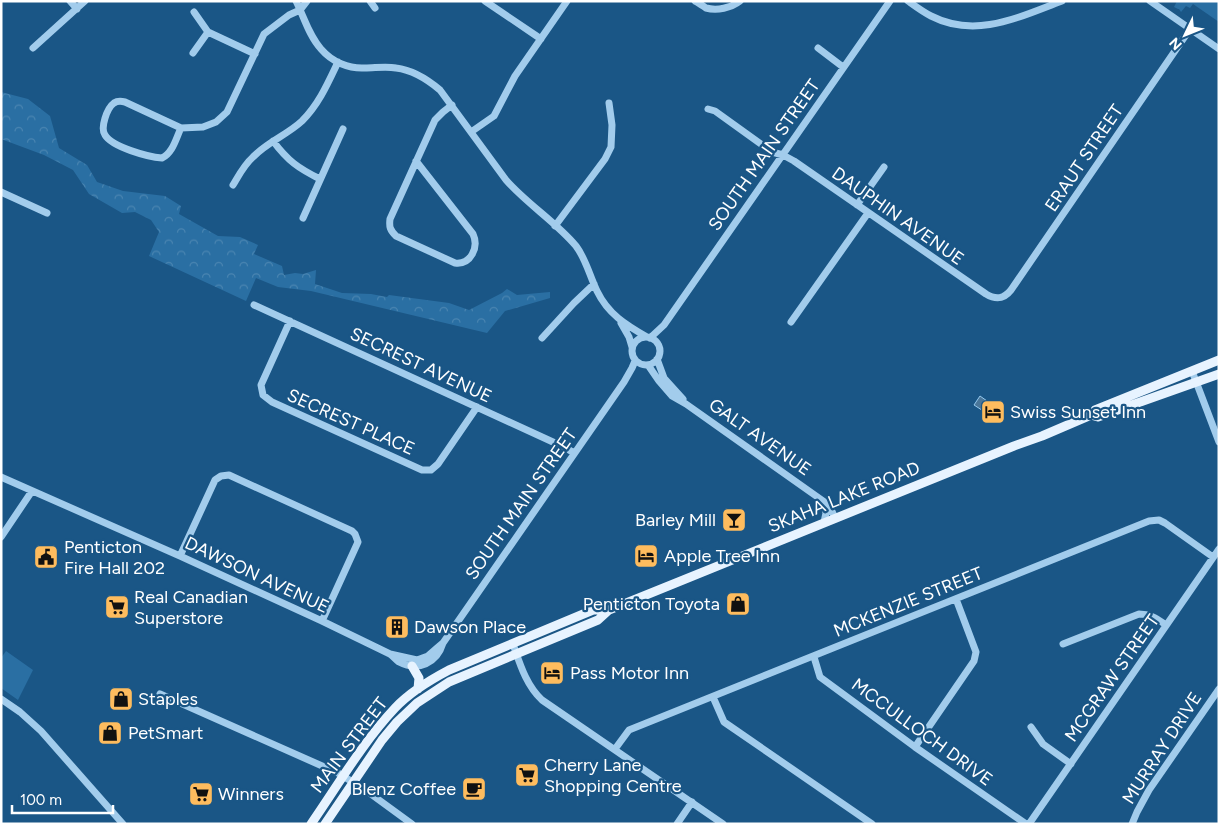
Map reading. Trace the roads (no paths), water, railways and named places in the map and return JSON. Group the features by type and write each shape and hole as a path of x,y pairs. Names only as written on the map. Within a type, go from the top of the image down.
{"main road":[{"name":"SKAHA LAKE ROAD","path":"433,692 449,682 598,620 609,610 1042,436 1091,415 1095,410 1219,360"},
{"name":"SKAHA LAKE ROAD","path":"1091,415 1098,417 1219,374"},
{"name":"SKAHA LAKE ROAD","path":"418,689 449,670 593,610 609,610"},
{"path":"415,664 419,678 418,689"},
{"name":"MAIN STREET","path":"311,824 387,718 396,707 418,689"},
{"name":"MAIN STREET","path":"325,824 382,740 417,703 433,692"}],"street":[{"path":"70,1 77,8"},
{"path":"33,48 85,1"},
{"path":"296,1 318,45 327,55 338,62 357,68 390,67 412,72 440,90 510,184 569,239 579,251 608,309 620,320 656,342 660,352 652,364 641,365 635,360 629,337 620,320"},
{"path":"181,128 167,156 156,158 130,151 107,138 102,129 102,124 110,106 118,101 125,102 181,128 203,127 216,122 227,112 264,34 289,15 300,10 307,1"},
{"path":"370,1 376,8"},
{"path":"485,1 541,39"},
{"path":"471,132 494,116 515,76 567,1"},
{"path":"695,1 707,8 720,9 734,6 740,1"},
{"name":"SOUTH MAIN STREET","path":"658,345 664,325 890,1"},
{"path":"908,1 921,11 940,20 959,25 974,26 1005,22 1062,1"},
{"path":"1037,1 1040,9"},
{"path":"1150,1 1219,49"},
{"path":"194,12 208,32 254,54"},
{"name":"ERAUT STREET","path":"998,298 1011,290 1190,29"},
{"path":"193,53 208,32"},
{"path":"818,48 844,67"},
{"path":"233,185 253,156 272,141 292,129 311,111 319,100 338,62"},
{"path":"555,226 606,159 611,147 612,125 609,103"},
{"path":"416,161 474,234 476,246 467,261 455,263 396,236 391,231 389,225 390,219 416,161 435,120 452,105"},
{"name":"DAUPHIN AVENUE","path":"708,109 715,111 772,152 783,155 992,298 998,298"},
{"path":"303,218 343,129"},
{"path":"272,141 291,162 320,179"},
{"path":"857,205 884,167"},
{"path":"1,192 47,213"},
{"path":"791,322 868,213"},
{"path":"542,338 594,284"},
{"name":"SECREST AVENUE","path":"254,305 478,407 566,448 574,454"},
{"name":"SECREST PLACE","path":"290,321 261,385 263,395 272,402 422,470 431,470 438,464 478,407"},
{"name":"SOUTH MAIN STREET","path":"648,338 664,325"},
{"path":"632,347 639,338 648,338"},
{"name":"GALT AVENUE","path":"657,359 664,378 686,404"},
{"name":"SOUTH MAIN STREET","path":"415,664 430,662 441,652 444,643 624,382 635,360"},
{"name":"SOUTH MAIN STREET","path":"624,382 646,365"},
{"name":"GALT AVENUE","path":"646,365 672,396 823,501 830,507 835,518"},
{"path":"1192,371 1219,442"},
{"path":"180,556 215,480 221,476 229,475 316,514 352,531 358,542 322,621"},
{"name":"DAWSON AVENUE","path":"1,477 322,621 390,654 398,661 415,664"},
{"path":"1,537 32,491"},
{"path":"823,501 826,513 824,522"},
{"name":"MCKENZIE STREET","path":"615,749 629,730 1149,521 1154,520 1165,523 1214,557"},
{"name":"MCGRAW STREET","path":"1027,824 1219,549"},
{"path":"915,747 974,661 976,652 956,599"},
{"path":"1064,644 1139,614 1152,616 1166,625"},
{"path":"513,644 527,681 542,700 723,824"},
{"name":"MCCULLOCH DRIVE","path":"814,657 820,677 915,747 1027,824"},
{"name":"MURRAY DRIVE","path":"1132,824 1149,790 1219,689"},
{"path":"160,694 344,777 382,801 412,824"},
{"path":"713,697 724,722 872,824"},
{"path":"1,700 20,712 41,731 123,824"},
{"path":"1031,727 1043,744 1070,764"},
{"path":"677,824 692,802"}],"place":[{"name":"Swiss Sunset Inn","path":"993,412"},
{"name":"Barley Mill","path":"734,520"},
{"name":"Apple Tree Inn","path":"646,556"},
{"name":"Penticton Fire Hall 202","path":"46,557"},
{"name":"Penticton Toyota","path":"738,604"},
{"name":"Real Canadian Superstore","path":"117,607"},
{"name":"Dawson Place","path":"397,627"},
{"name":"Pass Motor Inn","path":"552,673"},
{"name":"Staples","path":"121,699"},
{"name":"PetSmart","path":"110,733"},
{"name":"Cherry Lane Shopping Centre","path":"527,775"},
{"name":"Blenz Coffee","path":"474,789"},
{"name":"Winners","path":"201,794"}]}
